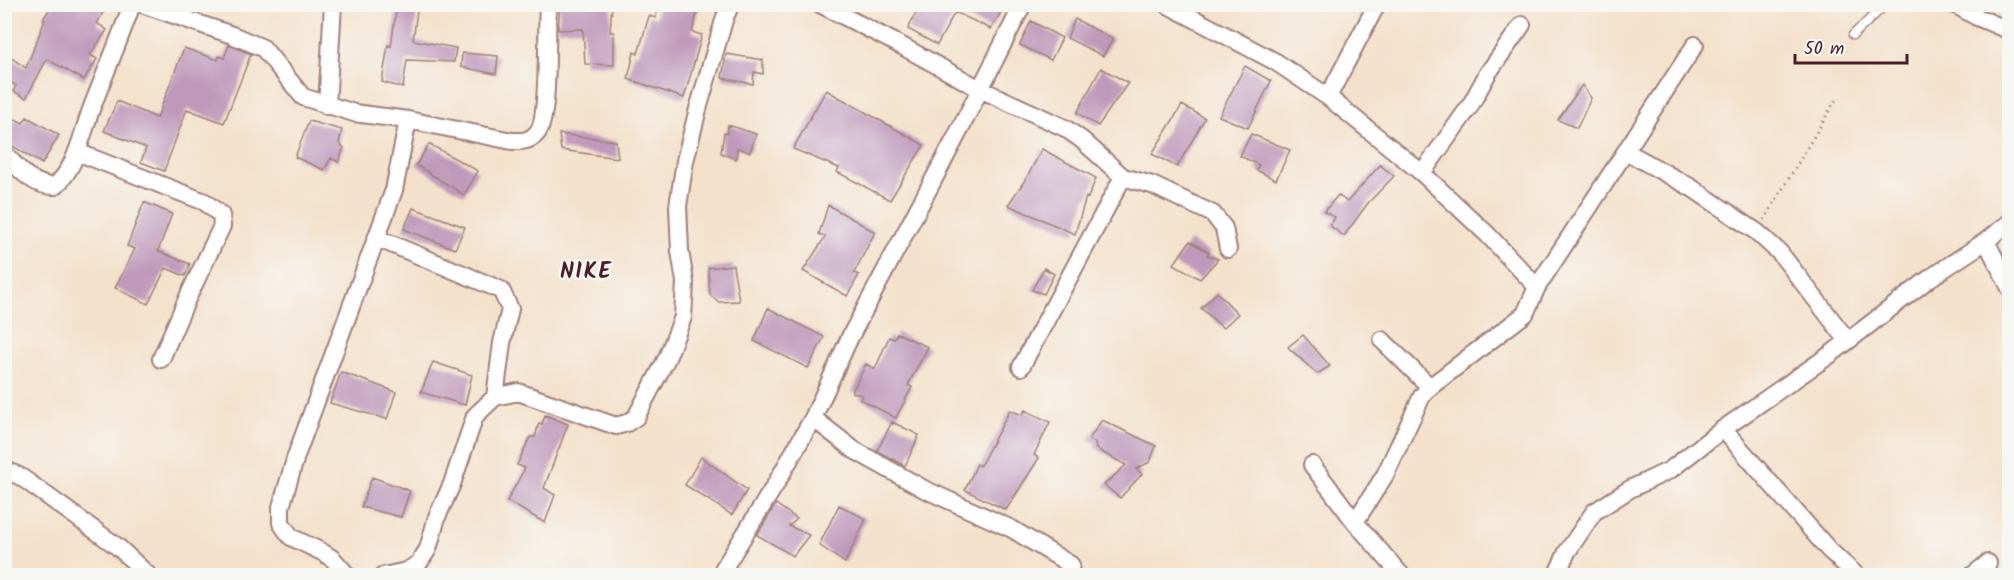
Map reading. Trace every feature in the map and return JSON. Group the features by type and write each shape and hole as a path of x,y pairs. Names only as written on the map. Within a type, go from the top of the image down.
{"street":[{"path":"4,153 39,185 56,186 63,179 77,152 132,4"},
{"path":"141,4 232,34 263,48 303,97 327,106 354,113 408,120 512,141 528,141 539,132 544,110 548,4"},
{"path":"327,106 333,4"},
{"path":"383,576 406,571 419,563 428,549 437,517 452,484 475,416 495,397 518,392 616,426 636,417 667,358 683,317 685,282 680,251 678,206 685,161 698,109 725,17 731,4"},
{"path":"820,4 980,89 1065,128 1082,140 1123,177 1152,185 1213,214 1224,228 1228,249"},
{"path":"719,576 813,418 855,326 1023,4"},
{"path":"1166,4 1276,62 1328,97 1422,173 1487,234 1537,287"},
{"path":"1328,97 1377,4"},
{"path":"1954,4 2010,31"},
{"path":"1422,173 1470,106 1488,73 1522,25"},
{"path":"1355,522 1384,475 1422,396 1430,387 1525,314 1537,287 1695,45"},
{"path":"348,576 322,552 291,537 281,524 281,507 296,456 394,190 408,120"},
{"path":"77,152 205,202 220,215 222,226 161,359"},
{"path":"1627,152 1692,188 1756,232 1780,253 1848,341"},
{"path":"1021,367 1123,177"},
{"path":"1556,576 1567,552 1594,512 1630,489 1670,470 1723,429 1848,341 1930,278 1986,241 2010,222"},
{"path":"377,238 501,290 510,309 502,343 495,397"},
{"path":"1986,241 2010,288"},
{"path":"1382,340 1430,387"},
{"path":"813,418 854,450 924,489 1012,529 1071,565"},
{"path":"1723,429 1829,550 1857,576"},
{"path":"1312,465 1355,522 1402,576"},
{"path":"4,469 21,477 118,548 149,576"},
{"path":"1972,576 1988,563"}],"lane":[{"path":"1853,35 1886,4"}],"path":[{"path":"1756,232 1837,98"}],"building":[{"path":"53,4 108,4 97,23 107,30 90,55 97,59 84,80 47,59 26,98 13,91 16,86 4,78 4,53 26,68 45,20 43,19"},
{"path":"397,4 418,4 413,40 456,48 454,62 407,60 403,88 382,82 388,45 391,46"},
{"path":"560,4 612,4 610,32 614,32 614,65 585,64 583,29 558,30"},
{"path":"658,4 700,4 692,32 702,35 684,98 628,79 634,52 638,54 649,16 656,18"},
{"path":"920,4 1006,4 991,29 955,12 937,45 908,29"},
{"path":"1075,19 1113,39 1103,56 1067,38"},
{"path":"1031,21 1062,38 1051,60 1020,45"},
{"path":"229,45 251,54 224,123 187,109 164,171 141,162 146,148 104,131 117,101 157,118 184,48 218,60 219,56 224,58"},
{"path":"462,53 498,56 496,74 461,67"},
{"path":"726,54 763,60 763,74 754,72 753,84 722,78"},
{"path":"1245,66 1271,81 1248,128 1219,116"},
{"path":"1101,68 1128,83 1098,126 1077,113"},
{"path":"1582,85 1591,98 1577,128 1558,120"},
{"path":"826,90 924,145 890,200 837,172 839,168 793,149"},
{"path":"1182,105 1205,118 1177,167 1152,154"},
{"path":"27,117 59,135 42,164 9,144 13,136 7,133 15,119 23,123"},
{"path":"309,121 342,130 339,143 344,148 338,162 331,158 324,170 295,157"},
{"path":"728,125 756,134 750,152 737,148 736,159 721,153 724,133 727,134"},
{"path":"559,134 616,141 618,158 561,150"},
{"path":"1251,134 1290,150 1276,180 1256,170 1259,165 1240,156"},
{"path":"429,144 478,171 464,195 416,165"},
{"path":"1042,149 1096,178 1088,198 1086,197 1075,234 1008,205"},
{"path":"1380,165 1394,176 1368,203 1344,236 1330,226 1335,217 1324,212 1338,195 1347,202"},
{"path":"144,202 172,214 158,251 190,264 185,276 166,268 148,304 115,288 135,249 127,246"},
{"path":"828,205 875,232 854,273 859,275 847,296 803,271 825,237 819,234"},
{"path":"413,208 465,227 455,249 404,229"},
{"path":"1190,241 1209,253 1207,255 1218,259 1200,279 1174,264"},
{"path":"733,265 739,301 719,302 710,295 708,268"},
{"path":"1044,268 1054,274 1044,294 1032,290"},
{"path":"1217,292 1238,314 1223,328 1201,308"},
{"path":"768,308 824,337 808,368 754,341"},
{"path":"897,333 928,347 908,385 912,387 896,418 860,399 862,395 852,392 866,364 875,369 889,337 894,339"},
{"path":"1303,335 1330,366 1317,374 1288,347"},
{"path":"433,362 472,375 465,405 421,392"},
{"path":"341,372 396,392 387,419 330,403"},
{"path":"1010,410 1022,415 1025,410 1050,422 1034,455 1039,458 1006,510 965,490 977,464 980,466"},
{"path":"545,415 568,424 544,488 555,495 545,523 507,501 525,468 517,465 530,437 535,437 539,423 542,424"},
{"path":"1102,420 1156,446 1150,462 1136,469 1142,474 1120,498 1104,485 1126,465 1096,449 1095,443 1089,439"},
{"path":"892,422 919,435 905,466 877,451"},
{"path":"701,457 747,490 732,515 685,485"},
{"path":"372,477 410,491 401,517 361,507"},
{"path":"776,504 797,519 789,526 809,535 793,556 757,535"},
{"path":"839,505 866,519 845,563 819,545"}],"district":[{"name":"NIKE","path":"586,270"}]}
